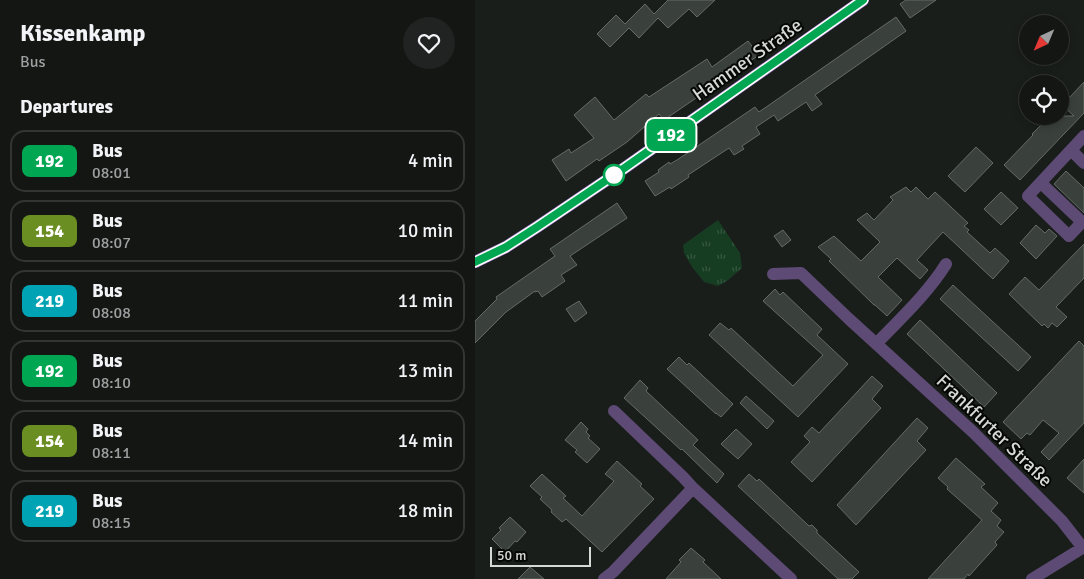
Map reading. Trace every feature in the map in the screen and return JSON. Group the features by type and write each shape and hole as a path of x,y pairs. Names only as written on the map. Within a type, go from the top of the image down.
{"main road":[{"name":"Hammer Straße","path":"475,262 506,247 623,169 863,0"}],"street":[{"path":"1041,183 1084,136"},
{"path":"1071,150 1084,163"},
{"path":"876,344 924,293 946,264"},
{"name":"Frankfurter Straße","path":"773,274 801,273 973,432 1062,521 1083,548"},
{"path":"614,411 791,579"},
{"path":"604,579 613,572 693,488"},
{"path":"1032,579 1083,548"}],"green space":[{"path":"718,220 740,253 742,268 718,286 704,282 684,253 683,245"}],"building":[{"path":"668,0 715,0 697,17 689,9 668,28 658,18 639,38 629,28 610,47 597,34 616,15 625,24 645,4 654,14"},
{"path":"906,0 936,0 910,18 900,4"},
{"path":"896,17 906,31 815,95 822,104 812,111 806,102 778,121 774,115 756,127 760,134 742,146 744,149 734,155 729,148 688,175 689,177 671,189 670,187 655,196 645,181 659,172 658,170 669,162 670,164 677,160 755,107 759,112"},
{"path":"748,41 759,55 664,120 659,114 627,142 599,161 597,159 566,181 552,160 569,149 571,153 594,138 574,115 595,97 614,120 646,94 649,97 707,59 712,67"},
{"path":"1084,82 1084,113 1020,180 1004,165 1041,125 1069,125 1069,116 1074,116 1069,111 1070,97"},
{"path":"976,147 993,163 965,192 948,176"},
{"path":"1066,171 1084,188 1084,213 1054,184"},
{"path":"906,187 911,192 916,187 928,199 935,192 968,223 964,226 969,230 967,232 990,253 995,248 1009,261 993,279 943,232 917,260 928,270 920,279 897,258 878,277 902,300 887,316 829,261 831,259 818,247 834,236 861,261 880,242 857,220 867,213 874,220 893,200 890,197"},
{"path":"1001,192 1018,208 1001,225 984,209"},
{"path":"617,203 627,218 570,256 577,265 561,275 565,281 542,297 538,291 535,291 506,312 475,343 475,321 497,299 496,297 555,256 550,249"},
{"path":"1036,225 1045,233 1049,229 1057,236 1036,259 1020,243"},
{"path":"783,230 791,240 782,247 774,236"},
{"path":"1084,244 1084,278 1056,307 1067,317 1057,327 1052,323 1048,328 1044,324 1042,326 1009,294 1025,277 1039,290"},
{"path":"953,285 1031,357 1018,371 940,299"},
{"path":"775,289 780,295 783,292 822,329 817,335 848,364 798,417 709,335 720,323 729,330 731,328 793,386 823,355 763,301"},
{"path":"579,301 587,313 575,322 566,309"},
{"path":"920,320 997,393 984,407 907,334"},
{"path":"1079,341 1084,346 1084,423 1049,460 1041,452 1059,433 1043,420 1030,435 1027,433 1021,439 1003,422"},
{"path":"679,357 687,365 689,363 733,404 721,417 667,369"},
{"path":"872,376 883,386 872,399 881,408 812,482 791,462 810,442 804,436 812,427 819,433"},
{"path":"640,380 648,388 646,391 698,440 693,445 724,474 717,483 624,398"},
{"path":"746,396 774,421 767,429 740,403"},
{"path":"917,418 928,428 917,441 926,450 856,525 837,505"},
{"path":"581,422 588,429 586,432 590,436 588,438 600,449 587,463 575,452 577,450 565,440"},
{"path":"736,429 752,444 738,459 721,444"},
{"path":"956,458 985,484 981,487 998,503 991,511 1001,520 997,526 1004,532 995,542 997,545 969,576 968,574 964,579 928,579 982,520 947,489 948,487 938,478"},
{"path":"1084,459 1084,493 1067,478"},
{"path":"617,461 642,484 640,486 654,499 602,552 566,519 562,522 551,512 552,510 540,499 542,497 530,486 542,474 566,496 563,498 582,516 614,481 605,474"},
{"path":"749,474 757,481 759,479 809,526 812,525 817,530 817,533 859,572 852,579 838,579 738,486"},
{"path":"510,517 526,532 505,552 492,539 501,530 499,528"},
{"path":"691,548 705,560 703,562 721,579 666,579 681,562 679,560"},
{"path":"530,567 544,579 518,579"}],"bus line":[{"name":"192","path":"475,262 506,247 623,169 863,0"}]}
